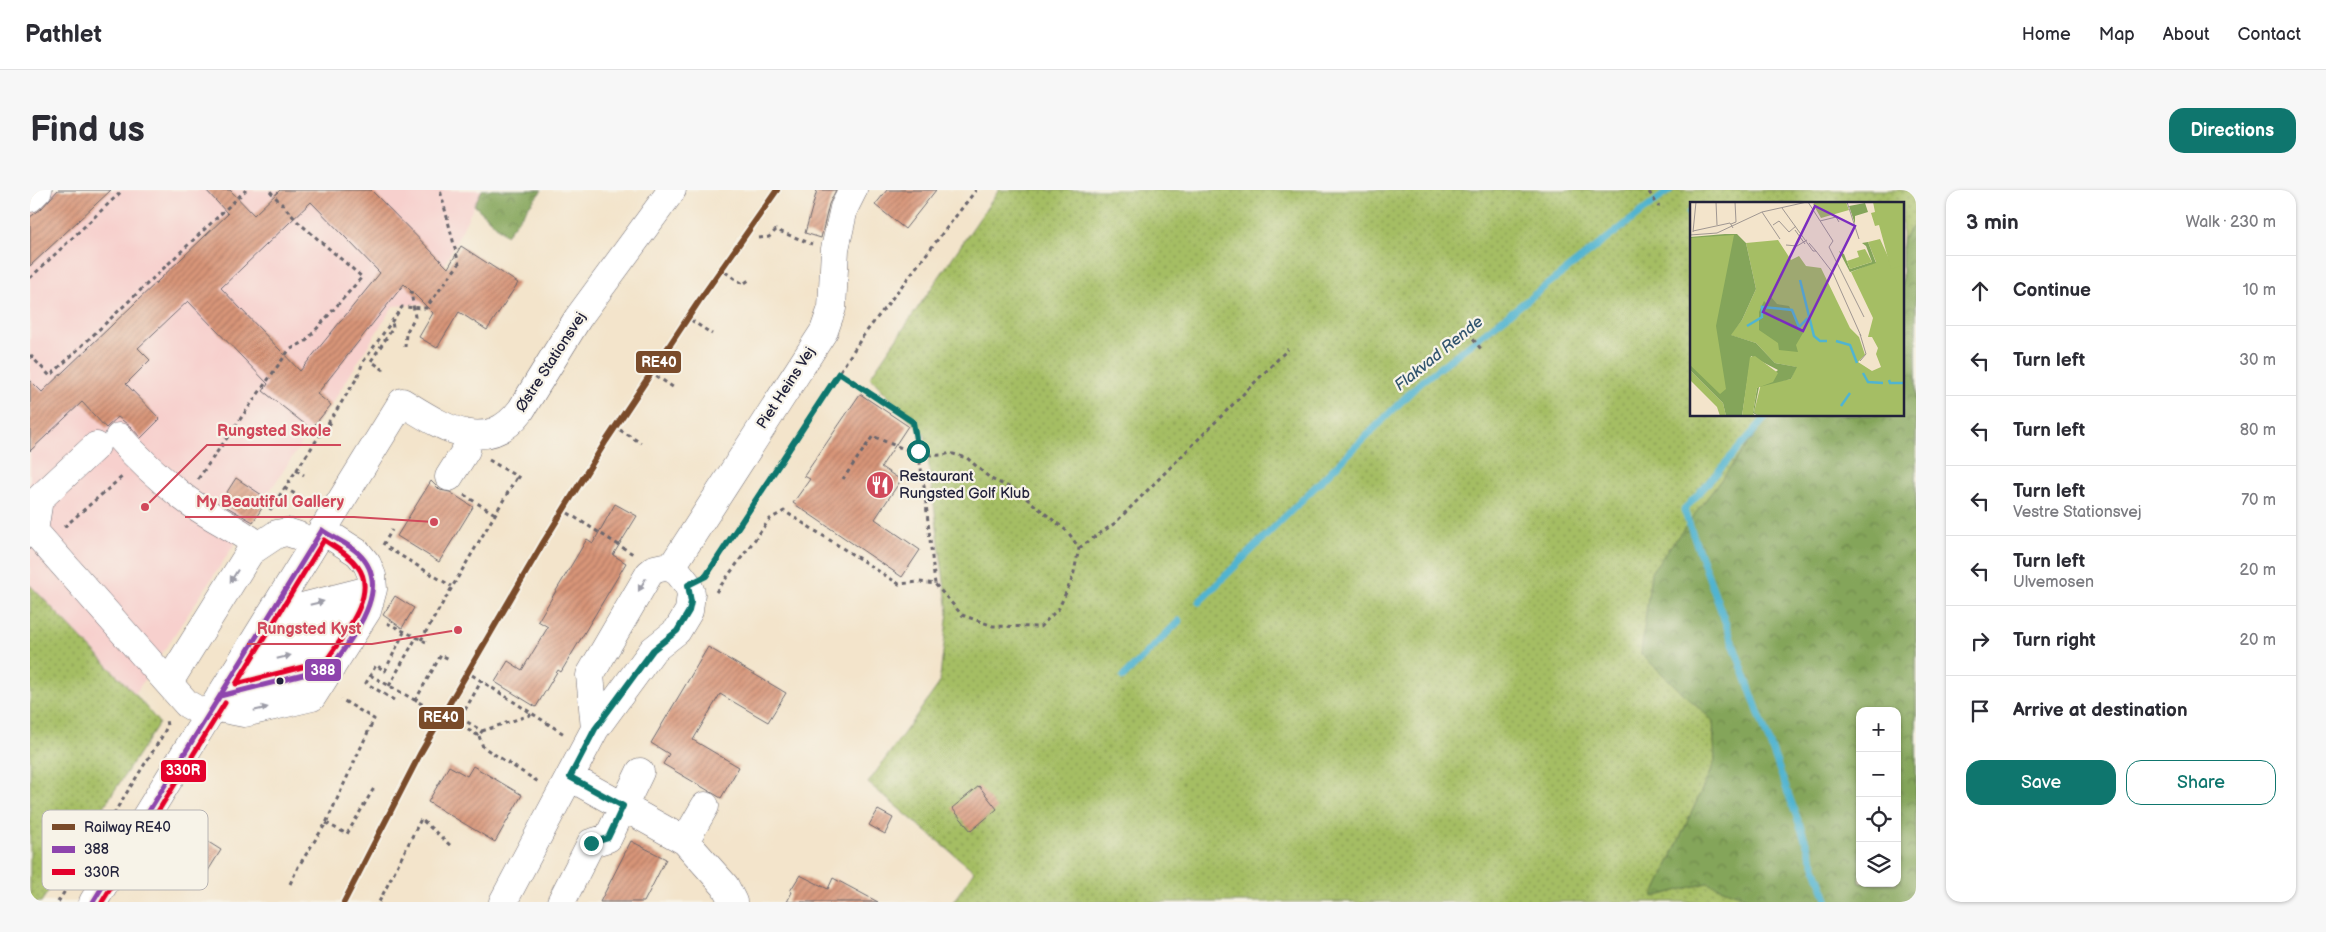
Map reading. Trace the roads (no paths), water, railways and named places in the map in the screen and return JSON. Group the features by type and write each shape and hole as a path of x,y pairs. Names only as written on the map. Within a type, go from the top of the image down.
{"street":[{"path":"30,198 38,190"},
{"name":"Østre Stationsvej","path":"475,434 500,428 516,417 578,318 672,190"},
{"name":"Piet Heins Vej","path":"590,739 590,675 675,580 788,384 824,331 832,308 835,249 844,208 853,190"},
{"path":"150,810 402,402 450,430 475,434 450,477"},
{"path":"169,682 243,561 258,545 277,534 287,532 299,536 317,537 358,553 367,564 372,576 368,605 325,677 214,707 187,704 34,531 39,499 108,441 140,460 184,498 242,533 258,545"},
{"path":"503,902 590,739 653,650 677,631 689,611 675,580"},
{"path":"270,615 368,605"},
{"path":"253,643 368,605"},
{"path":"237,669 348,641"},
{"path":"561,902 591,843 608,838 640,772"},
{"path":"564,786 623,806 685,841 725,886 733,902"},
{"path":"685,841 705,806"},
{"path":"93,902 100,890"}],"waterway":[{"name":"Flakvad Rende","path":"1199,602 1421,382 1670,190"},
{"path":"1767,416 1684,510 1828,902"},
{"name":"Flakvad Rende","path":"1123,677 1179,621"}],"rail line":[{"name":"RE40","path":"344,902 420,754 543,543 606,441 699,301 777,190"}],"place":[{"name":"Restaurant Rungsted Golf Klub","path":"880,485"},
{"name":"Rungsted Skole","path":"145,507"},
{"name":"My Beautiful Gallery","path":"434,522"},
{"name":"Rungsted Kyst","path":"458,630"}]}
